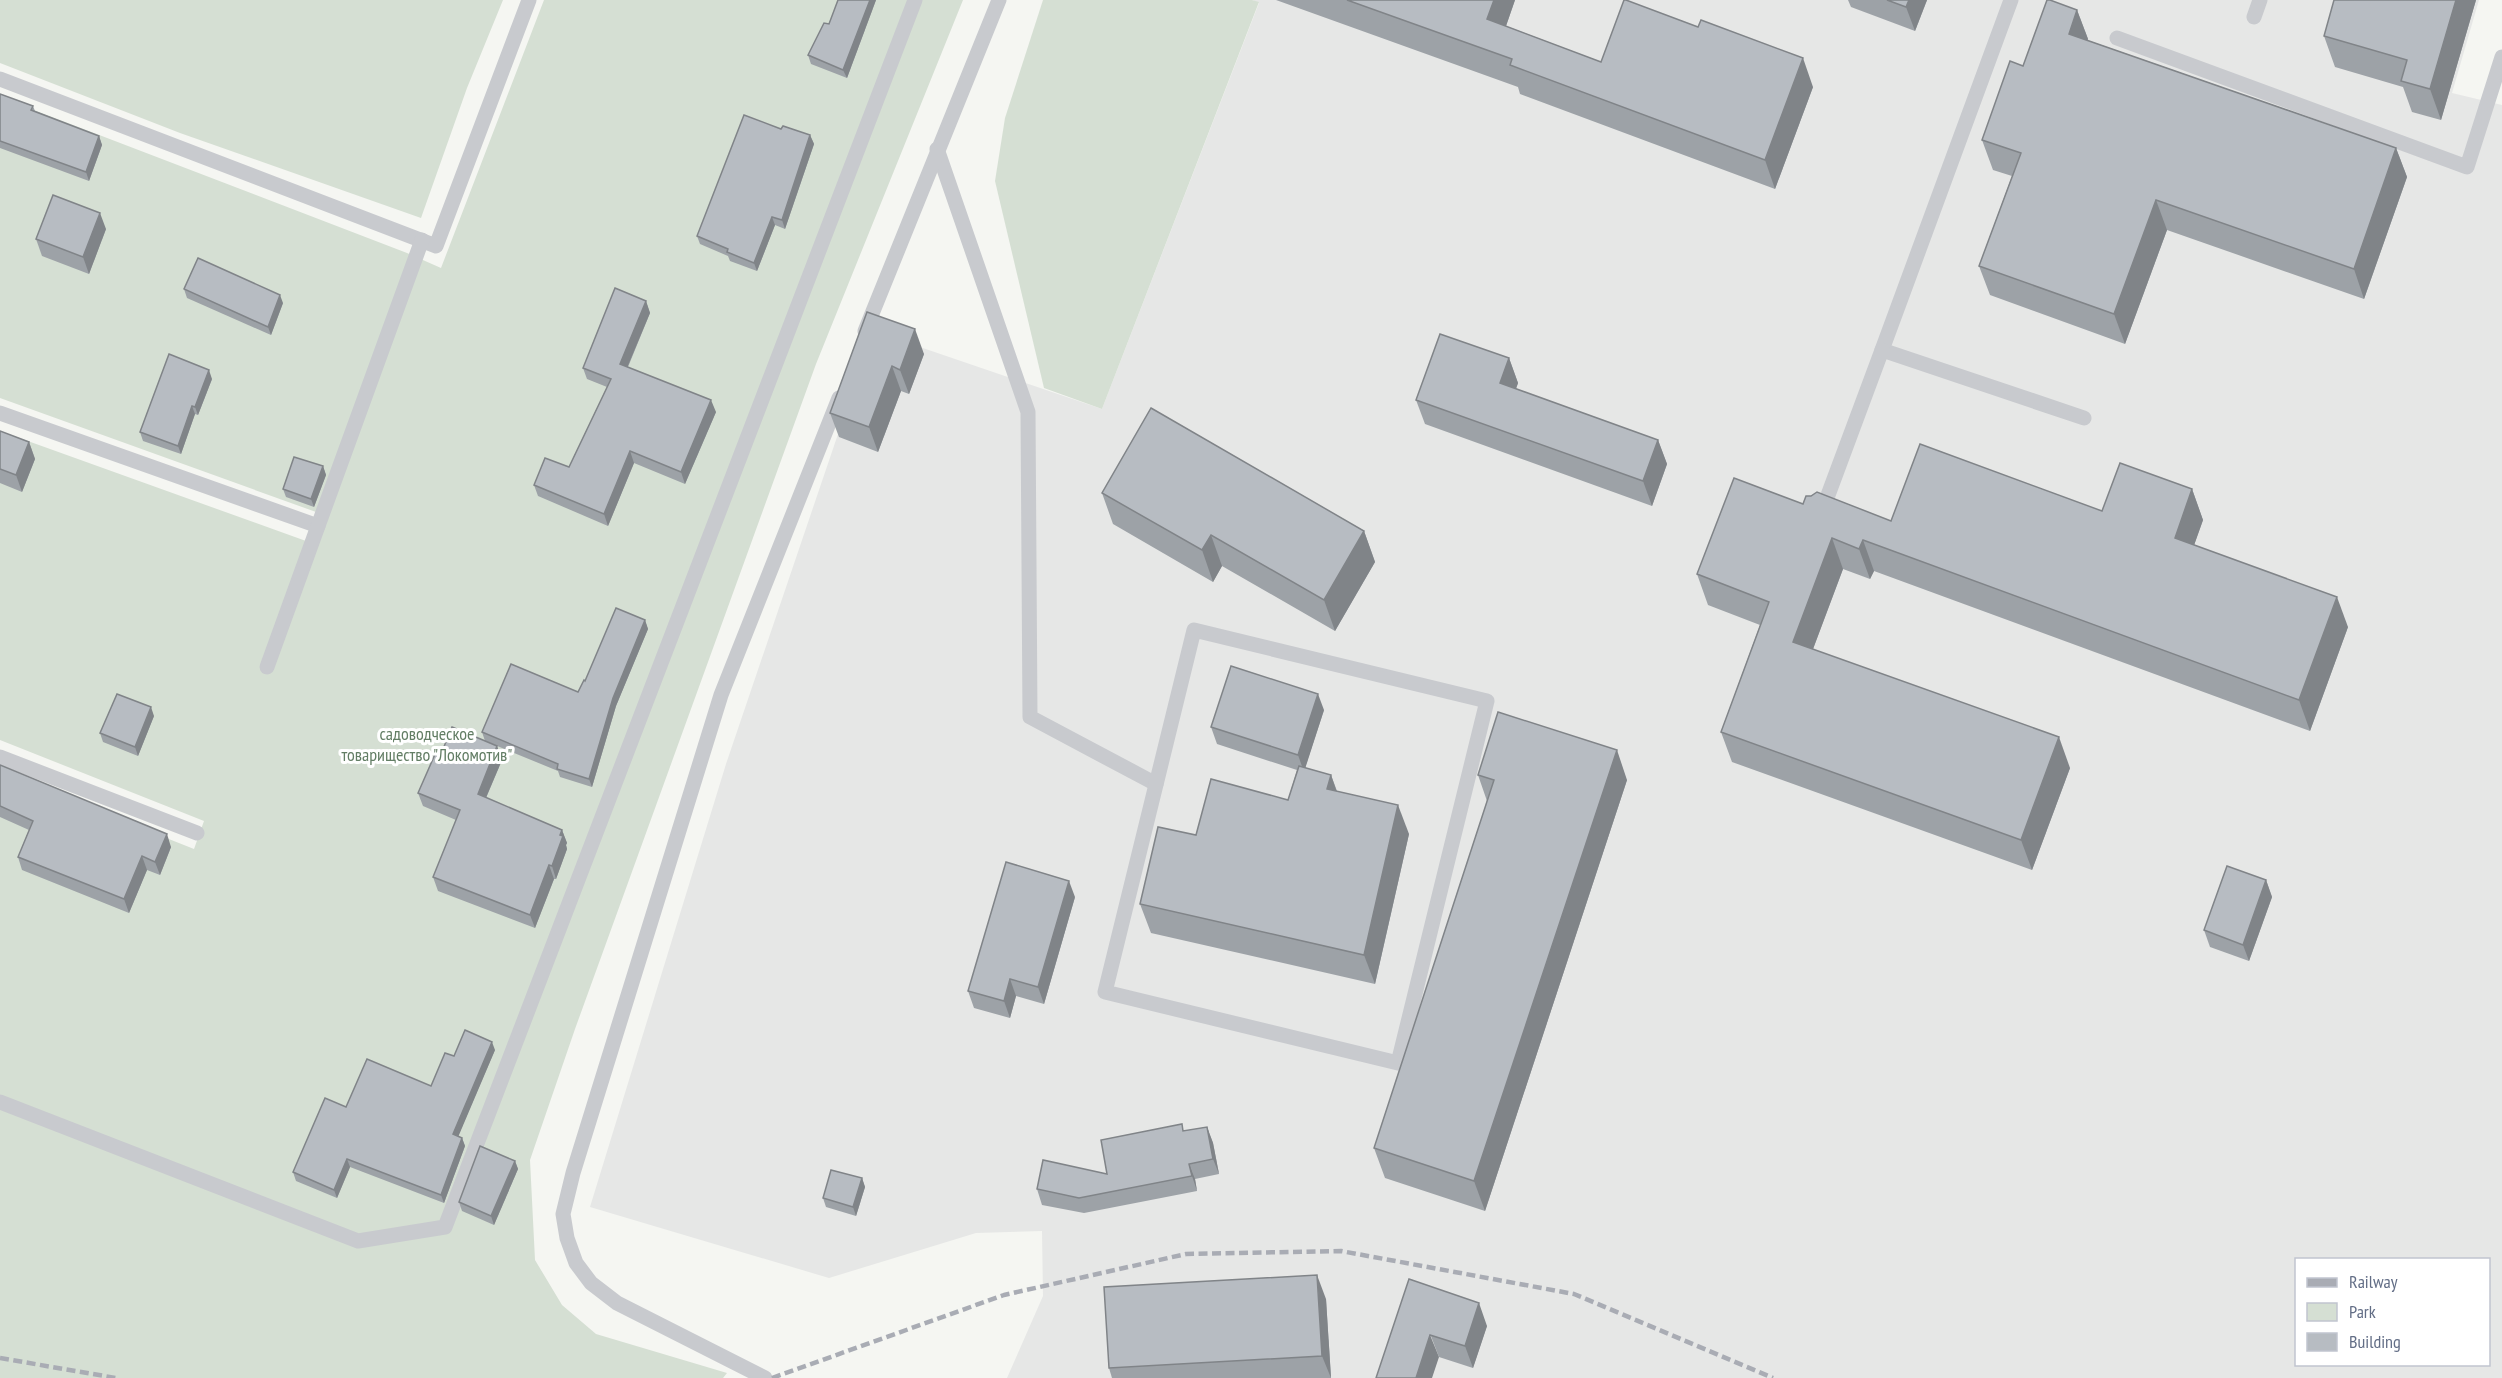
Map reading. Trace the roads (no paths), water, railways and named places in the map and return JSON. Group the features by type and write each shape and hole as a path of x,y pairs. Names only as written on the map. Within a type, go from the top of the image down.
{"lane":[{"path":"0,79 436,246 529,0"},
{"path":"0,1102 358,1241 445,1227 915,0"},
{"path":"858,350 937,149 999,0"},
{"path":"1820,518 2011,0"},
{"path":"2254,16 2260,0"},
{"path":"2117,38 2467,167 2502,57"},
{"path":"937,149 1028,412 1030,717 1156,784"},
{"path":"267,667 422,240"},
{"path":"1882,350 2084,418"},
{"path":"765,1378 617,1303 591,1283 576,1263 567,1238 563,1214 573,1173 721,695 844,383"},
{"path":"0,412 318,526"},
{"path":"1194,630 1487,701 1398,1063 1105,992 1156,784 1194,630"},
{"path":"0,757 197,832"}],"railway":[{"path":"772,1378 1004,1295 1186,1254 1341,1251 1574,1294 1773,1378"},
{"path":"0,1358 116,1378"}],"park label":[{"name":"садоводческое товарищество \"Локомотив\"","path":"427,743"}]}
